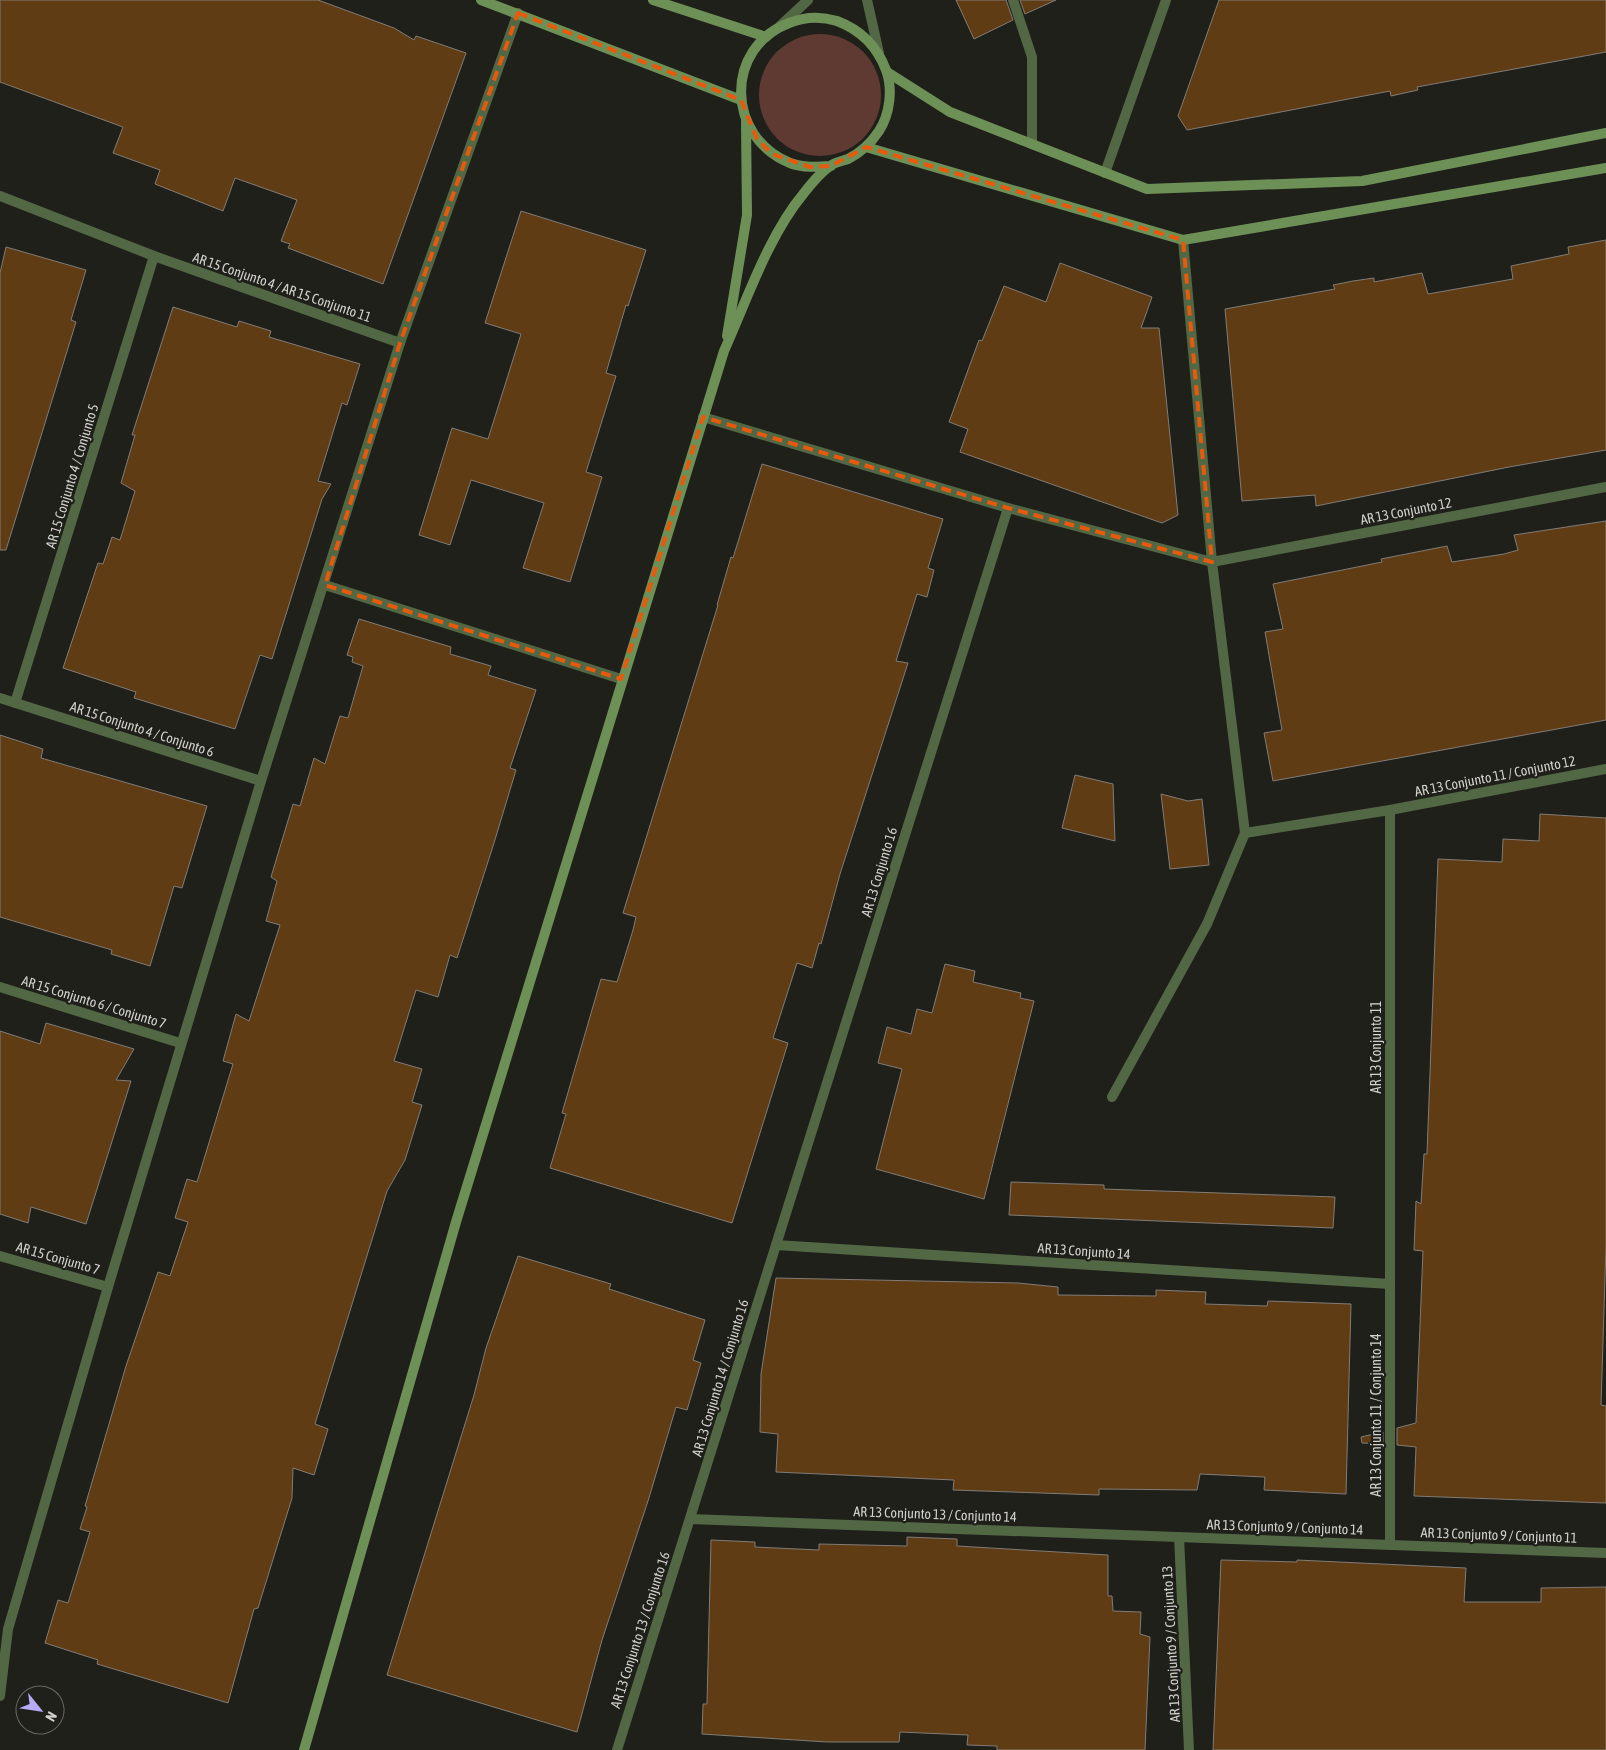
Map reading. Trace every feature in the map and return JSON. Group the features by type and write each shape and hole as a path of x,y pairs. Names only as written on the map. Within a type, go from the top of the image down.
{"street":[{"path":"481,0 518,12 741,100"},
{"path":"653,0 766,36"},
{"path":"724,351 747,215 746,121 741,100 741,82 746,65 754,50 766,36 780,26 808,0"},
{"path":"304,1750 456,1222 621,680 724,351 767,255 804,193 831,166 849,158 866,147 879,131 887,112 890,92 887,72 879,53 867,0"},
{"path":"1013,0 1032,58 1032,144"},
{"path":"1105,172 1166,0"},
{"path":"0,1696 8,1629 180,1043 400,343 518,12"},
{"path":"780,26 796,20 814,17 831,19 850,26 866,38 879,53"},
{"path":"887,72 950,112 1147,189 1362,181 1606,133"},
{"path":"746,121 756,139 772,154 791,163 810,167 831,166"},
{"path":"866,147 1183,240 1606,168"},
{"name":"AR 15 Conjunto 4 / AR 15 Conjunto 11","path":"0,196 154,256 400,343"},
{"path":"1112,1097 1207,924 1245,833 1212,562 1183,240"},
{"name":"AR 15 Conjunto 4 / Conjunto 5","path":"15,703 154,256"},
{"path":"703,417 1008,508 1212,562"},
{"name":"AR 13 Conjunto 12","path":"1212,562 1606,487"},
{"name":"AR 13 Conjunto 16","path":"776,1245 1008,508"},
{"path":"324,585 621,680"},
{"name":"AR 15 Conjunto 4 / Conjunto 6","path":"0,698 261,781"},
{"name":"AR 13 Conjunto 11 / Conjunto 12","path":"1245,833 1390,810 1606,769"},
{"name":"AR 13 Conjunto 11","path":"1390,810 1390,1284"},
{"name":"AR 15 Conjunto 6 / Conjunto 7","path":"0,987 180,1043"},
{"name":"AR 13 Conjunto 14","path":"776,1245 1390,1284"},
{"name":"AR 13 Conjunto 14 / Conjunto 16","path":"690,1519 776,1245"},
{"name":"AR 15 Conjunto 7","path":"0,1256 108,1287"},
{"name":"AR 13 Conjunto 11 / Conjunto 14","path":"1390,1284 1390,1545"},
{"name":"AR 13 Conjunto 13 / Conjunto 14","path":"690,1519 1179,1537"},
{"name":"AR 13 Conjunto 13 / Conjunto 16","path":"617,1750 690,1519"},
{"name":"AR 13 Conjunto 9 / Conjunto 14","path":"1179,1537 1390,1545"},
{"name":"AR 13 Conjunto 9 / Conjunto 13","path":"1179,1537 1190,1750"},
{"name":"AR 13 Conjunto 9 / Conjunto 11","path":"1390,1545 1606,1553"}],"highlighted area":[{"path":"518,13 741,100 757,139 772,154 810,167 831,166 866,147 1183,240 1212,562 1008,508 703,417 621,679 325,585 400,343"}],"shaded area":[{"path":"820,34 832,35 843,39 854,44 863,52 871,61 876,72 880,83 880,107 876,118 871,129 863,138 854,146 843,151 832,155 820,156 808,155 797,151 786,146 777,138 769,129 764,118 760,107 759,95 760,83 764,72 769,61 777,52 786,44 797,39 808,35"}],"building":[{"path":"0,0 318,0 394,28 414,40 416,36 466,53 383,284 288,248 290,244 281,241 297,200 235,178 223,211 155,184 160,170 113,153 123,127 0,82"},
{"path":"956,0 1006,0 1013,20 974,39"},
{"path":"1020,0 1056,0 1025,14"},
{"path":"1219,0 1606,0 1606,52 1417,87 1418,90 1391,96 1390,91 1187,130 1178,116"},
{"path":"521,211 646,250 628,306 626,305 606,373 616,376 586,472 602,477 570,582 523,568 544,503 471,480 450,545 419,535 452,428 488,439 521,334 485,323"},
{"path":"1606,240 1606,450 1509,467 1316,506 1315,495 1242,501 1225,309 1335,289 1333,285 1353,281 1374,278 1374,282 1422,273 1428,294 1513,279 1511,266 1569,254 1568,247"},
{"path":"6,247 86,270 71,320 76,322 6,550 0,550 0,273"},
{"path":"1060,263 1152,297 1141,328 1159,328 1178,515 1162,523 960,452 968,429 949,422 979,340 982,341 1004,286 1046,302"},
{"path":"173,307 237,327 239,321 271,331 269,337 360,364 347,405 342,403 318,481 331,484 322,499 272,659 260,655 235,729 134,698 136,692 63,668 98,563 103,564 112,537 120,540 135,491 121,483 135,435 132,435"},
{"path":"762,464 943,519 928,568 934,570 927,597 917,594 896,661 908,663 840,874 821,944 819,943 812,968 797,963 773,1038 788,1043 732,1223 550,1168 566,1114 562,1113 601,979 617,982 633,930 636,917 623,913 731,557 733,558"},
{"path":"1606,521 1606,720 1273,781 1264,733 1282,730 1265,632 1283,629 1273,584 1382,562 1381,559 1447,546 1452,562 1504,554 1518,550 1514,535"},
{"path":"359,619 451,647 450,654 491,666 488,675 536,690 510,768 516,770 457,958 450,955 438,997 416,990 394,1061 422,1069 412,1102 422,1105 405,1160 387,1191 315,1424 328,1429 314,1475 293,1468 292,1498 258,1608 254,1609 228,1703 97,1664 98,1660 45,1643 58,1600 68,1603 90,1532 80,1529 126,1366 158,1272 170,1276 188,1222 175,1218 187,1179 197,1182 233,1064 223,1061 236,1014 249,1021 280,925 266,921 277,881 271,877 293,804 300,806 314,758 325,764 340,716 348,718 363,666 352,662 353,657 347,655"},
{"path":"0,735 43,749 41,758 207,806 182,888 174,886 150,966 111,954 112,950 0,917"},
{"path":"1075,775 1113,784 1115,841 1062,828"},
{"path":"1161,794 1188,801 1202,799 1209,865 1170,869"},
{"path":"1540,814 1606,818 1606,1245 1601,1405 1606,1406 1606,1503 1414,1496 1416,1447 1397,1445 1397,1428 1416,1423 1423,1251 1414,1250 1416,1201 1421,1204 1424,1154 1427,1154 1438,859 1502,862 1503,839 1539,841"},
{"path":"945,964 975,971 973,982 1021,993 1020,998 1034,1001 984,1199 876,1169 902,1069 878,1063 887,1027 911,1034 917,1009 932,1013"},
{"path":"46,1023 134,1049 116,1080 131,1081 86,1224 31,1207 28,1223 0,1214 0,1031 40,1044"},
{"path":"1011,1182 1104,1185 1104,1189 1335,1197 1333,1228 1009,1215"},
{"path":"518,1256 611,1284 609,1289 705,1320 693,1360 701,1363 687,1410 676,1407 648,1501 602,1640 577,1732 387,1675 474,1395 486,1348"},
{"path":"776,1278 1018,1283 1058,1287 1058,1295 1156,1296 1156,1290 1206,1292 1205,1304 1267,1306 1268,1301 1351,1304 1346,1494 1264,1490 1265,1477 1200,1474 1197,1490 1099,1489 1099,1495 953,1490 954,1480 776,1472 778,1434 760,1432 761,1374"},
{"path":"1383,1432 1383,1444 1362,1443 1361,1437"},
{"path":"907,1537 957,1539 957,1546 1108,1555 1108,1596 1112,1596 1113,1611 1141,1612 1140,1634 1150,1637 1145,1750 997,1750 997,1746 967,1745 968,1735 900,1732 899,1742 827,1742 702,1734 703,1704 707,1704 711,1540 755,1542 755,1547 819,1550 819,1544 907,1546"},
{"path":"1221,1560 1297,1562 1297,1560 1466,1568 1464,1602 1541,1602 1541,1588 1606,1587 1606,1750 1213,1750"}]}
